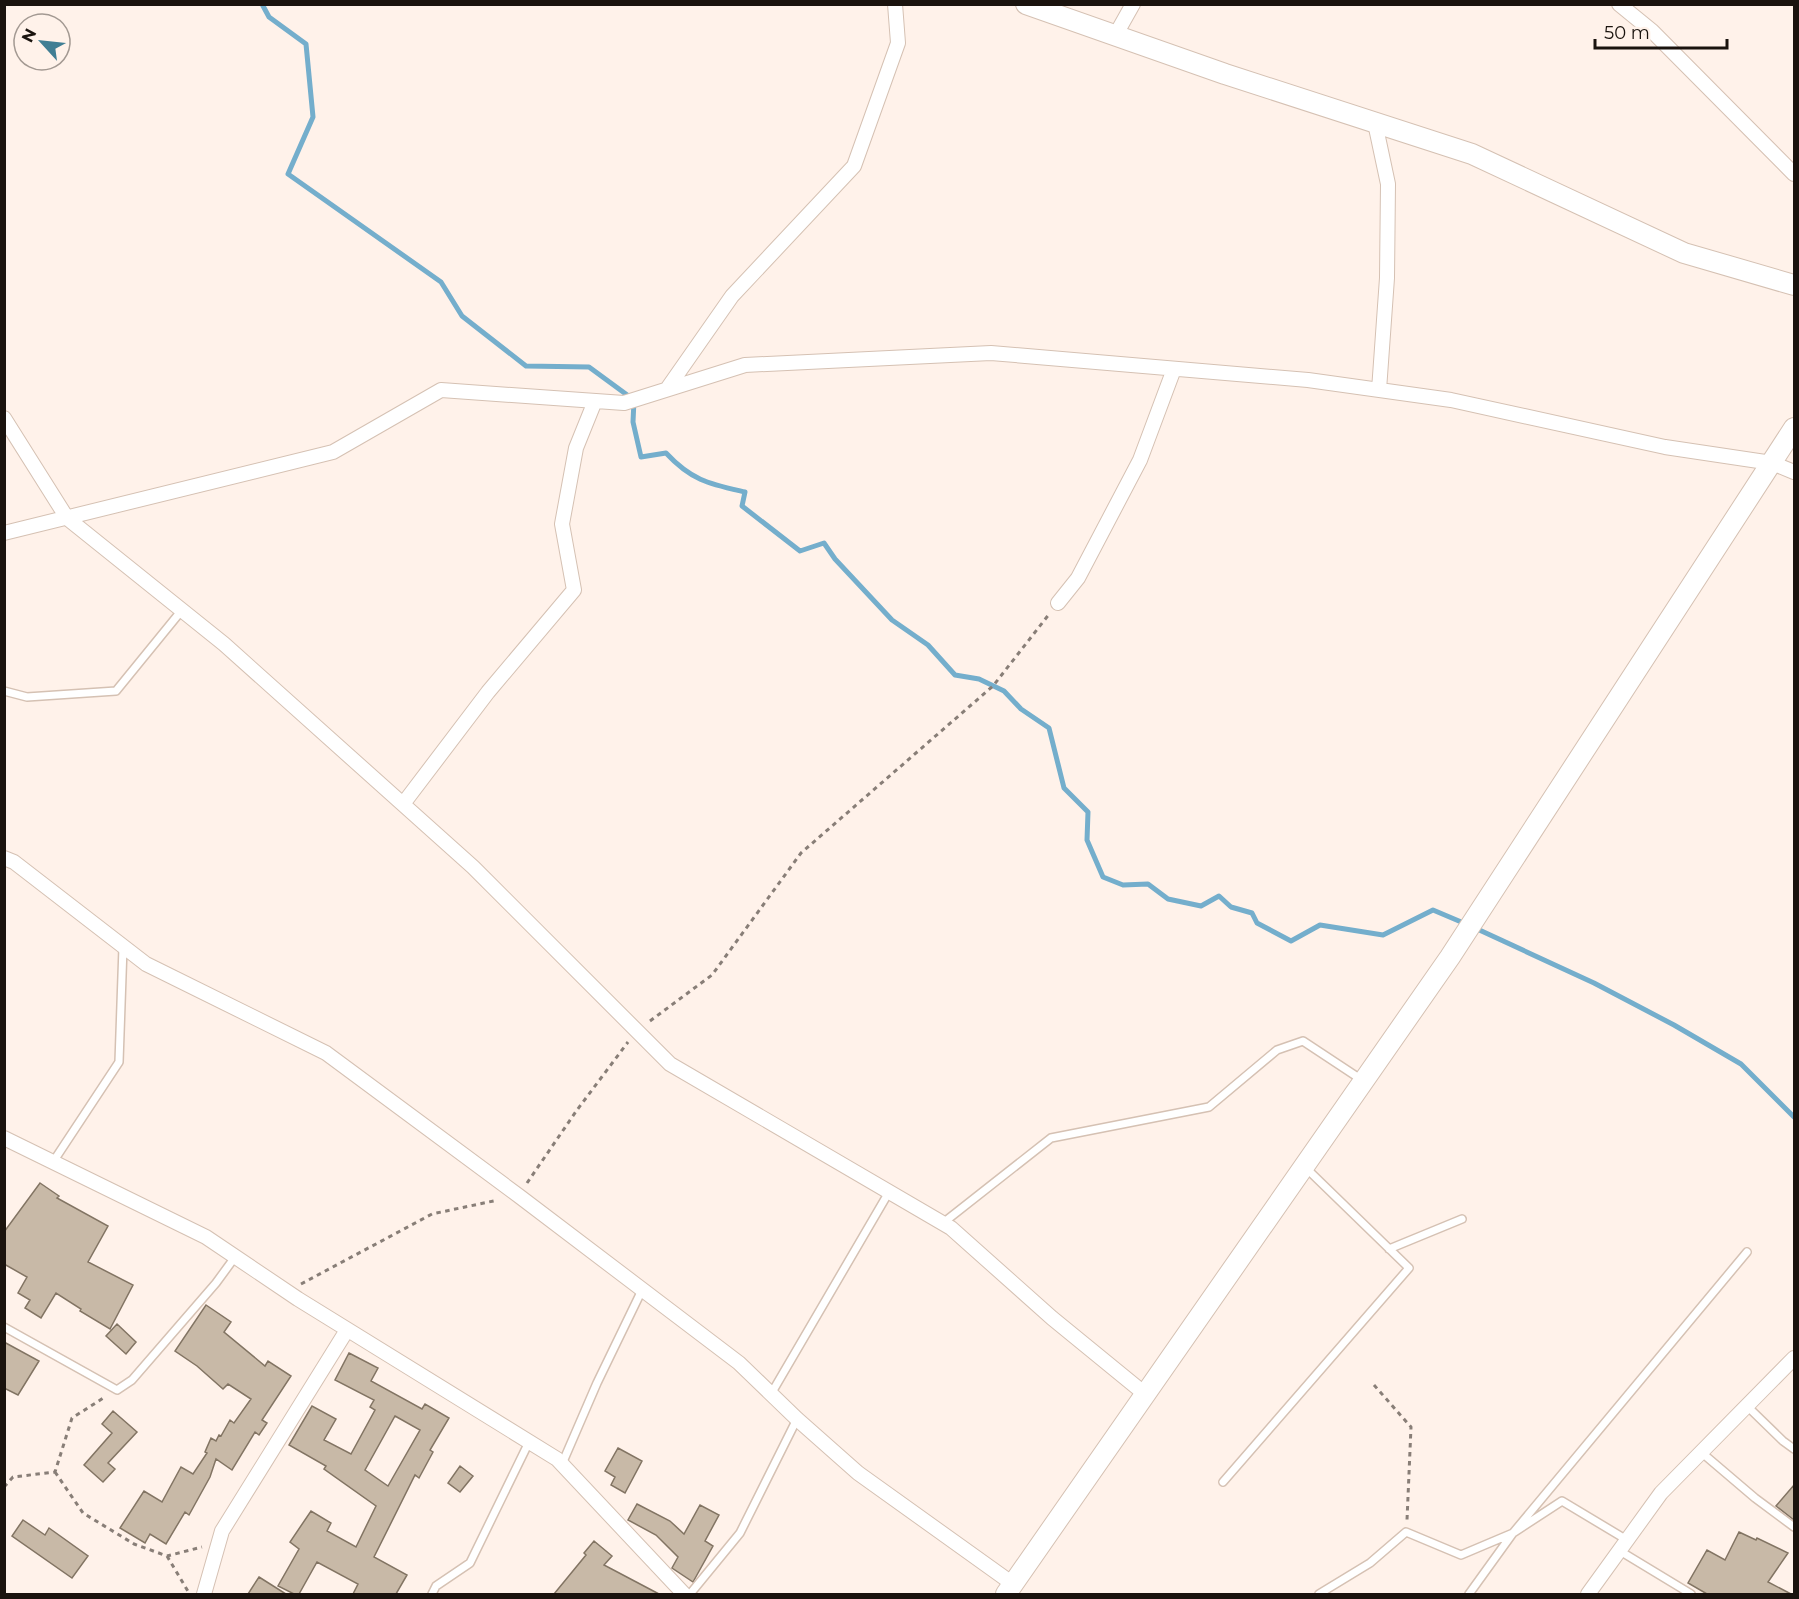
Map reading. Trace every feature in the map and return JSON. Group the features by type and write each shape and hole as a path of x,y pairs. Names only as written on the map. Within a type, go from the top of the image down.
{"main road":[{"path":"1026,4 1225,74 1472,154 1684,253 1794,285"},
{"path":"1009,1589 1450,957 1794,428"}],"street":[{"path":"667,389 732,296 854,166 898,44 895,4"},
{"path":"1115,36 1133,4"},
{"path":"1619,4 1652,31 1794,174"},
{"path":"1375,123 1388,184 1387,278 1379,390"},
{"path":"4,533 333,452 441,390 624,403 745,365 991,353 1308,380 1451,400 1665,447 1772,463 1794,472"},
{"path":"1058,603 1078,578 1140,460 1174,369"},
{"path":"403,804 488,692 574,590 562,524 576,448 595,401"},
{"path":"4,418 67,518 224,644 473,867 670,1064 951,1228 1052,1318 1145,1394"},
{"path":"4,858 14,862 146,964 326,1053 739,1363 858,1473 1009,1589"},
{"path":"4,1138 206,1237 347,1330 557,1459 684,1594"},
{"path":"204,1594 222,1531 347,1330"},
{"path":"1588,1594 1661,1493 1794,1358"}],"lane":[{"path":"4,691 27,697 116,691 182,610"},
{"path":"53,1162 119,1062 123,945"},
{"path":"943,1224 1051,1138 1209,1107 1277,1050 1303,1041 1364,1081"},
{"path":"1223,1482 1409,1268 1304,1166"},
{"path":"771,1394 889,1192"},
{"path":"1389,1248 1462,1219"},
{"path":"1469,1594 1514,1533 1748,1252"},
{"path":"4,1327 117,1390 132,1380 216,1283 235,1257"},
{"path":"562,1464 597,1383 642,1290"},
{"path":"1747,1406 1794,1449"},
{"path":"690,1594 740,1533 797,1419"},
{"path":"432,1594 436,1586 470,1563 529,1442"},
{"path":"1701,1452 1755,1498 1794,1527"},
{"path":"1319,1594 1370,1563 1406,1532 1461,1555 1514,1533 1562,1501 1691,1594"}],"path":[{"path":"286,1291 432,1214 519,1196 577,1110 637,1031 712,975 801,854 993,686 1058,603"},
{"path":"1374,1385 1411,1427 1406,1532"},
{"path":"55,1472 72,1418 117,1390"},
{"path":"4,1487 13,1477 55,1472"},
{"path":"55,1472 83,1514 134,1544 167,1556 218,1544"},
{"path":"167,1556 190,1594"}],"building":[{"path":"40,1183 59,1196 57,1198 108,1226 88,1262 133,1285 110,1329 56,1293 41,1318 25,1308 30,1300 18,1293 27,1277 4,1264 4,1232"},
{"path":"206,1305 231,1322 224,1332 265,1366 268,1361 291,1376 262,1420 267,1423 259,1435 255,1432 232,1470 216,1459 210,1477 189,1515 185,1512 166,1544 150,1534 145,1543 120,1528 144,1491 162,1502 181,1467 193,1474 207,1453 205,1452 211,1438 216,1441 230,1420 234,1423 251,1399 228,1384 223,1389 197,1366 175,1351"},
{"path":"117,1324 136,1342 126,1354 106,1336"},
{"path":"4,1342 39,1361 18,1395 4,1388"},
{"path":"349,1353 378,1368 371,1381 422,1409 425,1404 449,1418 430,1450 433,1452 419,1478 415,1475 374,1557 407,1575 396,1594 353,1594 358,1584 317,1562 299,1594 278,1586 299,1549 290,1542 311,1511 331,1523 327,1531 356,1547 376,1506 324,1469 326,1466 289,1445 312,1406 336,1419 324,1440 351,1454 375,1410 370,1407 374,1400 335,1380","holes":["395,1416 420,1430 388,1486 365,1470"]},
{"path":"113,1411 137,1432 108,1463 115,1469 103,1482 84,1465 112,1433 102,1424"},
{"path":"618,1448 642,1461 625,1493 611,1485 615,1477 605,1471"},
{"path":"460,1466 473,1476 460,1492 448,1483"},
{"path":"1794,1485 1794,1520 1776,1506"},
{"path":"637,1504 670,1521 684,1534 700,1505 719,1515 705,1541 713,1546 693,1582 672,1568 678,1557 656,1535 628,1520"},
{"path":"23,1520 45,1535 49,1528 88,1556 72,1578 12,1536"},
{"path":"1739,1532 1788,1553 1768,1582 1791,1594 1707,1594 1688,1583 1707,1550 1725,1560"},
{"path":"594,1541 612,1556 604,1565 659,1594 554,1594 586,1555 584,1553"},
{"path":"259,1577 286,1594 248,1594"}],"waterway":[{"path":"262,4 269,17 306,44 313,117 288,174 441,282 462,316 526,366 589,367 634,400 633,422 641,457 666,453 693,476 745,492 742,506 800,551 824,543 835,559 892,620 928,645 955,675 979,679 1004,691 1021,709 1049,728 1064,788 1088,812 1087,840 1103,877 1123,885 1148,884 1168,899 1201,906 1219,896 1231,907 1252,913 1257,923 1291,941 1320,925 1383,935 1433,910 1466,924"},
{"path":"1475,928 1594,983 1674,1025 1741,1064 1794,1117"}]}
